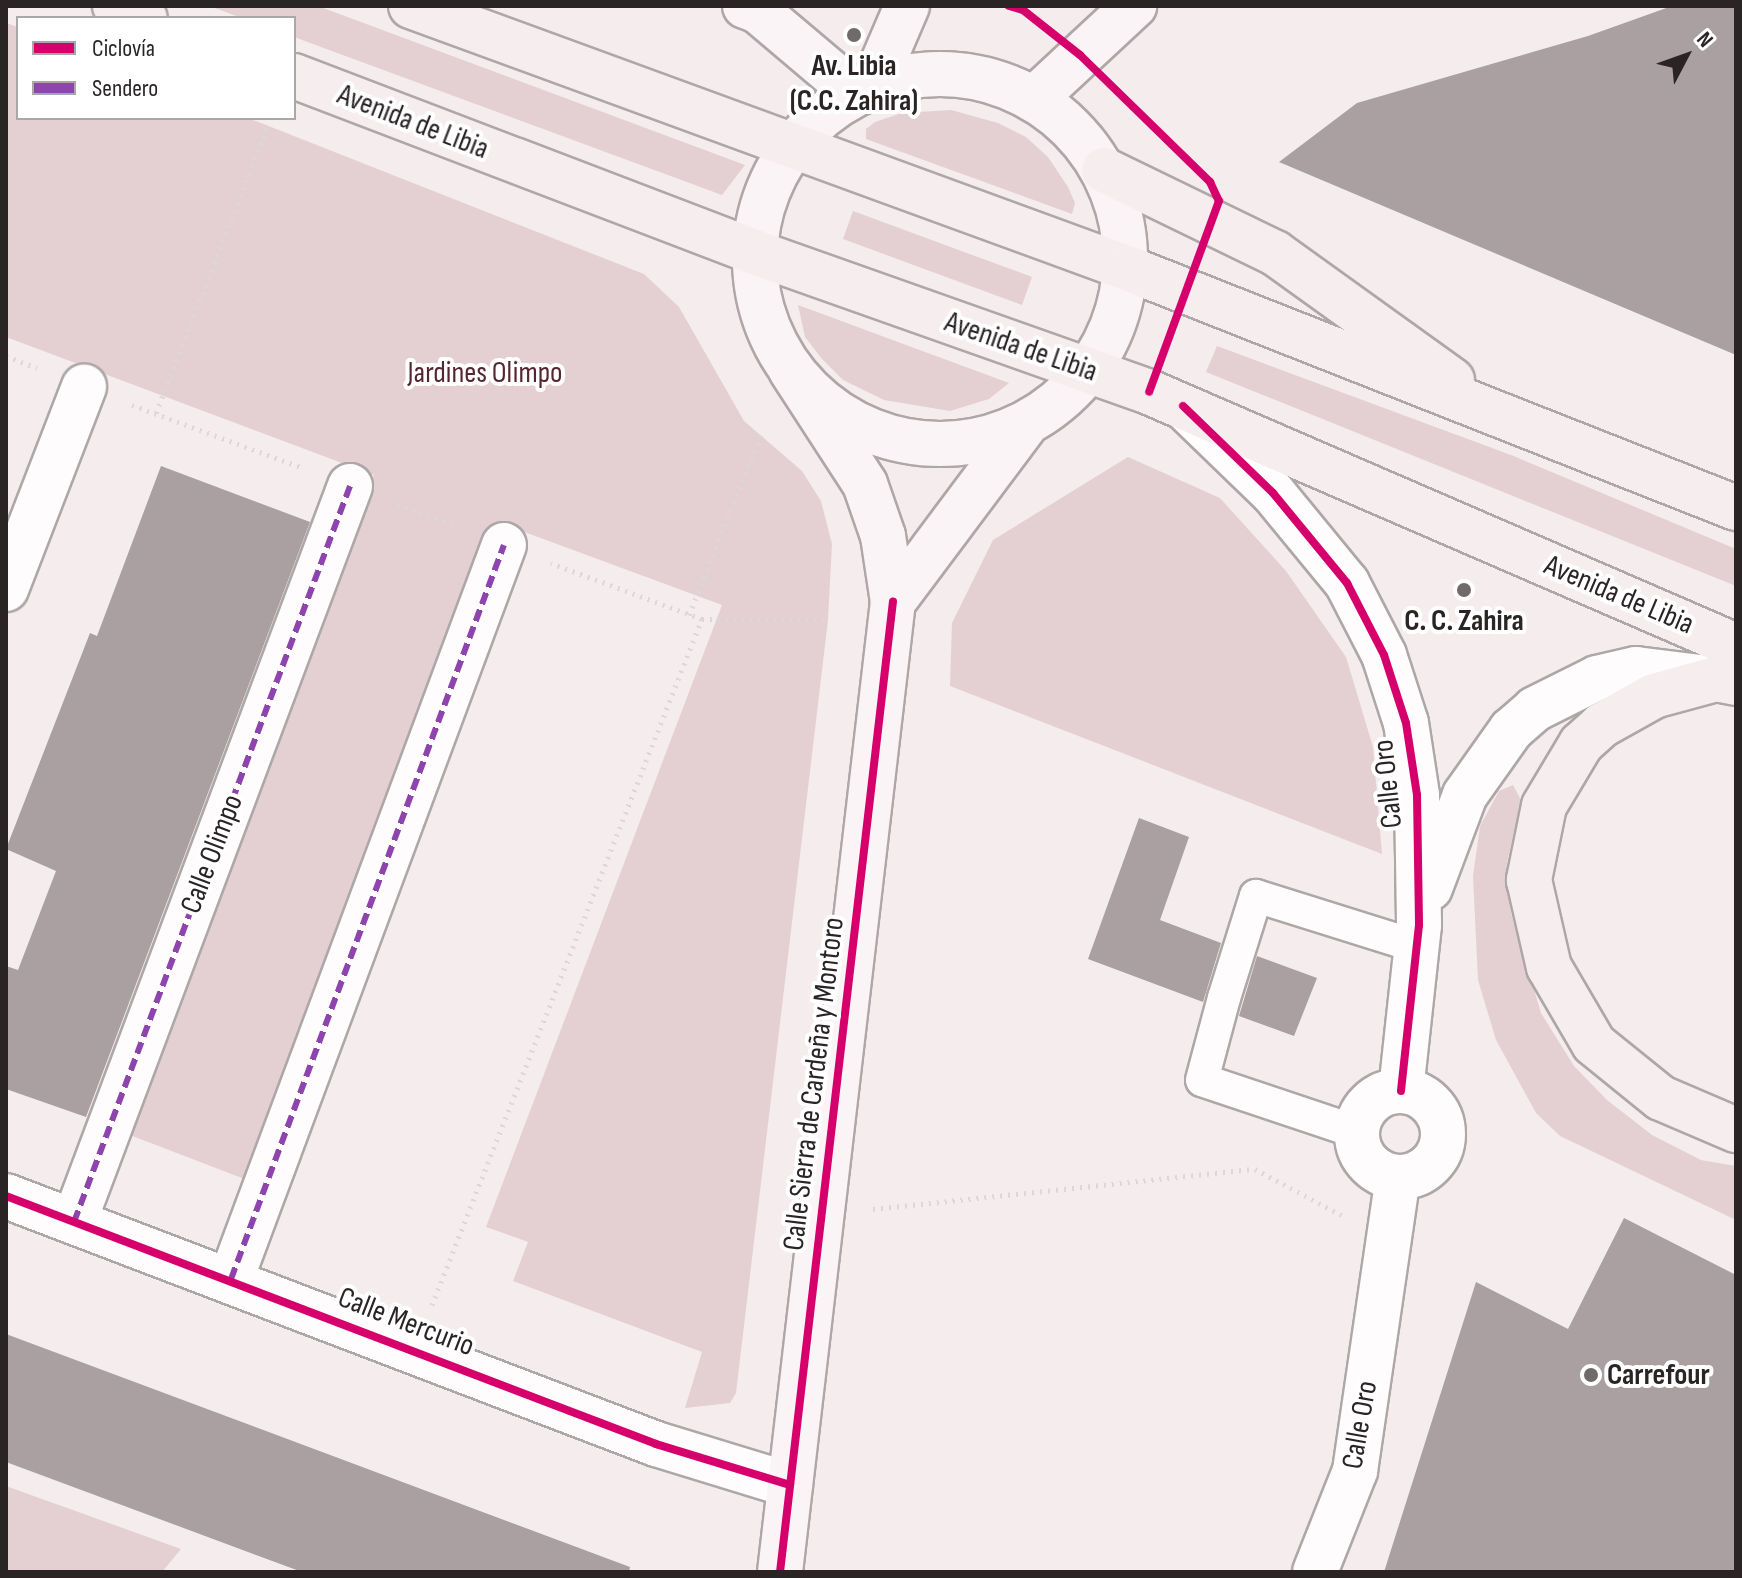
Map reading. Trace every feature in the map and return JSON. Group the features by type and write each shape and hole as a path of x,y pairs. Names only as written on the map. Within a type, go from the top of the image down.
{"main road":[{"path":"115,6 140,16"},
{"path":"411,6 1127,268 1732,505"},
{"path":"745,6 758,11 864,87"},
{"path":"864,87 907,6"},
{"path":"1034,99 1134,6"},
{"path":"942,73 989,80 1034,99 1074,130 1104,170 1122,218 1127,268 1116,317 1089,371 1063,400 1024,427 973,443 926,446 875,434 828,408 791,370 762,314 754,252 764,197 792,147 827,108 864,87 942,73"},
{"name":"Avenida de Libia","path":"296,77 754,252 1183,406 1729,669"},
{"path":"1104,170 1275,253 1495,413"},
{"name":"Calle Sierra de Cardeña y Montoro","path":"780,1572 893,602 883,536 865,484 791,370"},
{"path":"893,602 1024,427"},
{"path":"1729,669 1629,707 1581,744 1544,806 1529,880 1549,967 1594,1044 1661,1098 1736,1130"}],"street":[{"path":"6,589 84,387"},
{"name":"Calle Oro","path":"1183,406 1273,493 1347,583 1384,655 1406,723 1417,795 1418,936 1401,1091"},
{"name":"Calle Olimpo","path":"74,1222 350,486"},
{"path":"231,1279 504,545"},
{"name":"Calle Oro","path":"1418,936 1465,795 1523,719 1564,691 1597,678 1636,669 1729,669"},
{"path":"1401,1091 1414,1093 1435,1109 1443,1134 1440,1148 1424,1170 1398,1177 1372,1167 1357,1132 1365,1107 1401,1091"},
{"name":"Calle Oro","path":"1315,1572 1355,1471 1398,1177"},
{"name":"Calle Mercurio","path":"6,1196 231,1279 656,1444 790,1485"}],"lane":[{"path":"1357,1132 1202,1080 1242,940 1256,896 1418,936"}],"path":[{"path":"156,413 268,126"},
{"path":"689,615 761,435"},
{"path":"702,619 828,620"},
{"path":"825,1197 879,1211 1255,1169 1364,1227 1390,1233"}],"green space":[{"path":"209,6 318,6 745,165 722,195 296,38 296,16 236,16"},
{"name":"Jardines Olimpo","path":"6,23 16,26 16,120 253,120 644,274 679,307 744,421 802,471 821,501 832,544 828,620 736,1393 730,1403 685,1408 702,1352 513,1281 528,1242 486,1227 722,605 500,523 247,1180 122,1132 374,475 6,337"},
{"path":"951,110 998,123 1026,137 1048,157 1068,187 1075,203 1072,214 866,139 866,129 875,122 902,113"},
{"path":"853,211 1032,277 1022,305 843,239"},
{"path":"798,305 1009,383 989,399 950,411 884,400 843,380 822,359 805,337"},
{"path":"1217,346 1511,455 1736,549 1736,586 1206,372"},
{"path":"1128,457 1220,498 1286,571 1346,657 1373,747 1382,854 950,686 952,623 993,540"},
{"path":"1513,785 1521,800 1507,863 1511,913 1541,1013 1574,1066 1607,1100 1652,1135 1701,1160 1736,1166 1736,1220 1560,1136 1536,1113 1496,1040 1478,980 1473,876 1480,826 1499,791"},
{"path":"6,1486 181,1549 162,1572 6,1572"}],"building":[{"path":"1672,6 1736,6 1736,355 1279,162 1357,103 1588,36"},
{"path":"161,466 310,522 86,1117 6,1089 6,966 18,970 56,871 6,849 90,633 97,636"},
{"path":"1139,818 1189,837 1160,920 1221,943 1203,1002 1088,959"},
{"path":"1257,956 1317,978 1294,1036 1239,1016"},
{"name":"Carrefour","path":"1624,1218 1736,1275 1736,1572 1384,1572 1476,1282 1568,1329"},
{"path":"6,1334 630,1567 629,1572 302,1572 6,1462"}],"marked path":[{"path":"74,1222 350,486"},
{"path":"231,1279 504,545"}],"cycle path":[{"path":"1009,6 1023,10 1080,55 1210,182 1219,201 1149,392"},
{"path":"1183,406 1273,493 1347,583 1384,655 1406,723 1417,795 1419,925 1401,1091"},
{"path":"780,1572 893,602"},
{"path":"6,1196 656,1444 790,1485"}],"place":[{"name":"Av. Libia (C.C. Zahira)","path":"854,35"},
{"name":"C. C. Zahira","path":"1464,590"},
{"name":"Carrefour","path":"1591,1375"}]}
